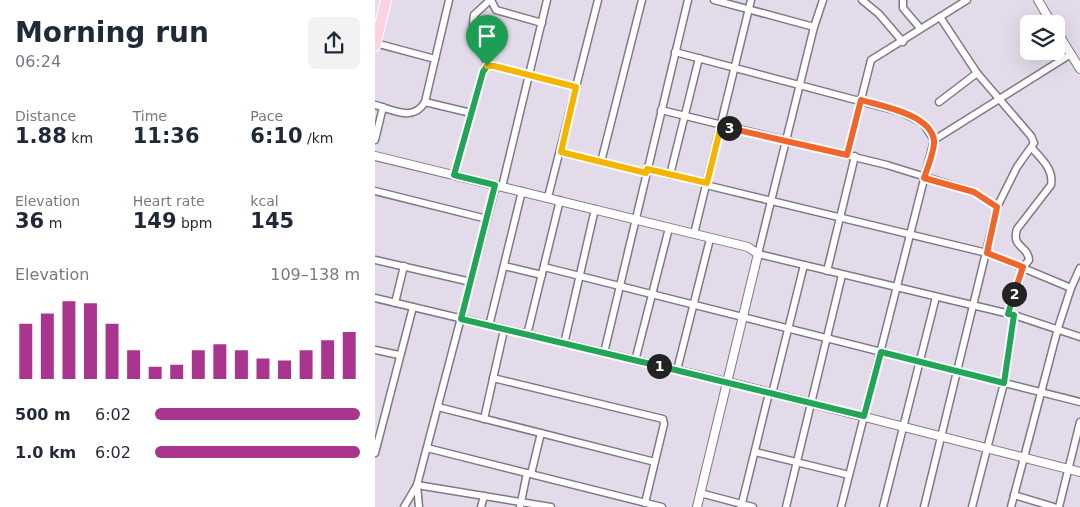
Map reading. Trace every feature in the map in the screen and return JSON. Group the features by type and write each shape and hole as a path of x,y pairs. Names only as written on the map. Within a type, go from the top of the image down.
{"highway":[{"path":"375,44 386,0"}],"street":[{"path":"375,105 411,113 420,110 425,102 449,0"},
{"path":"542,23 497,10 490,0 474,16 472,34 477,48 490,66 576,87"},
{"path":"404,507 417,485 487,219 499,186 529,75 547,0"},
{"path":"548,197 561,152 598,0"},
{"path":"601,162 642,0"},
{"path":"604,353 687,0"},
{"path":"714,0 814,27"},
{"path":"694,234 736,68 751,0"},
{"path":"697,507 814,27 823,0"},
{"path":"862,0 879,14 903,42"},
{"path":"903,0 903,8 920,28"},
{"path":"827,271 861,100 871,60 903,42 920,28 967,0"},
{"path":"1038,0 1047,15"},
{"path":"924,507 997,207 1017,167 1032,148 1034,140 977,73 940,17"},
{"path":"375,44 435,59"},
{"path":"1065,44 1080,69"},
{"path":"675,52 861,100 920,120 929,130 934,140 841,507"},
{"path":"934,140 1071,54"},
{"path":"670,174 699,58"},
{"path":"454,175 483,72 490,66"},
{"path":"939,102 977,73"},
{"path":"425,102 471,113"},
{"path":"375,140 383,107"},
{"path":"661,110 786,142 851,156 974,192 997,207"},
{"path":"971,507 1004,383 1011,315 1023,267 1029,256 1017,243 1015,237 1017,229 1051,184 1051,171 1032,148"},
{"path":"561,152 601,162 670,174 839,218 987,253 1071,288"},
{"path":"375,156 748,247 758,254 1011,315 1058,328 1080,337"},
{"path":"375,191 487,219"},
{"path":"489,326 522,192"},
{"path":"527,335 560,200"},
{"path":"564,344 595,209"},
{"path":"635,361 669,228"},
{"path":"677,370 710,238"},
{"path":"375,260 471,282"},
{"path":"395,303 404,266"},
{"path":"504,266 542,275"},
{"path":"741,505 789,328 803,266"},
{"path":"544,267 1080,402"},
{"path":"1011,507 1058,328 1071,288 1080,268"},
{"path":"786,507 842,274"},
{"path":"883,507 936,297"},
{"path":"375,298 727,382 1080,472"},
{"path":"375,453 413,307"},
{"path":"484,419 504,330"},
{"path":"375,350 399,355"},
{"path":"493,378 663,419 664,424 645,503"},
{"path":"438,407 655,462"},
{"path":"1059,507 1080,422"},
{"path":"520,504 541,433"},
{"path":"427,448 662,507"},
{"path":"755,452 849,475"},
{"path":"417,485 520,504 551,507"},
{"path":"417,485 419,507"},
{"path":"700,493 753,507"},
{"path":"1014,495 1054,507"},
{"path":"481,507 484,496"}],"route":[{"path":"487,66 494,66 576,87 561,152 646,173 647,169 707,183 721,126 847,155 861,100 920,120 929,130 934,140 924,178 974,192 997,207 987,253 1023,267 1008,314 1014,315 1010,331 1004,383 881,352 864,416 461,319 495,185 454,175 483,72 487,66"}]}
